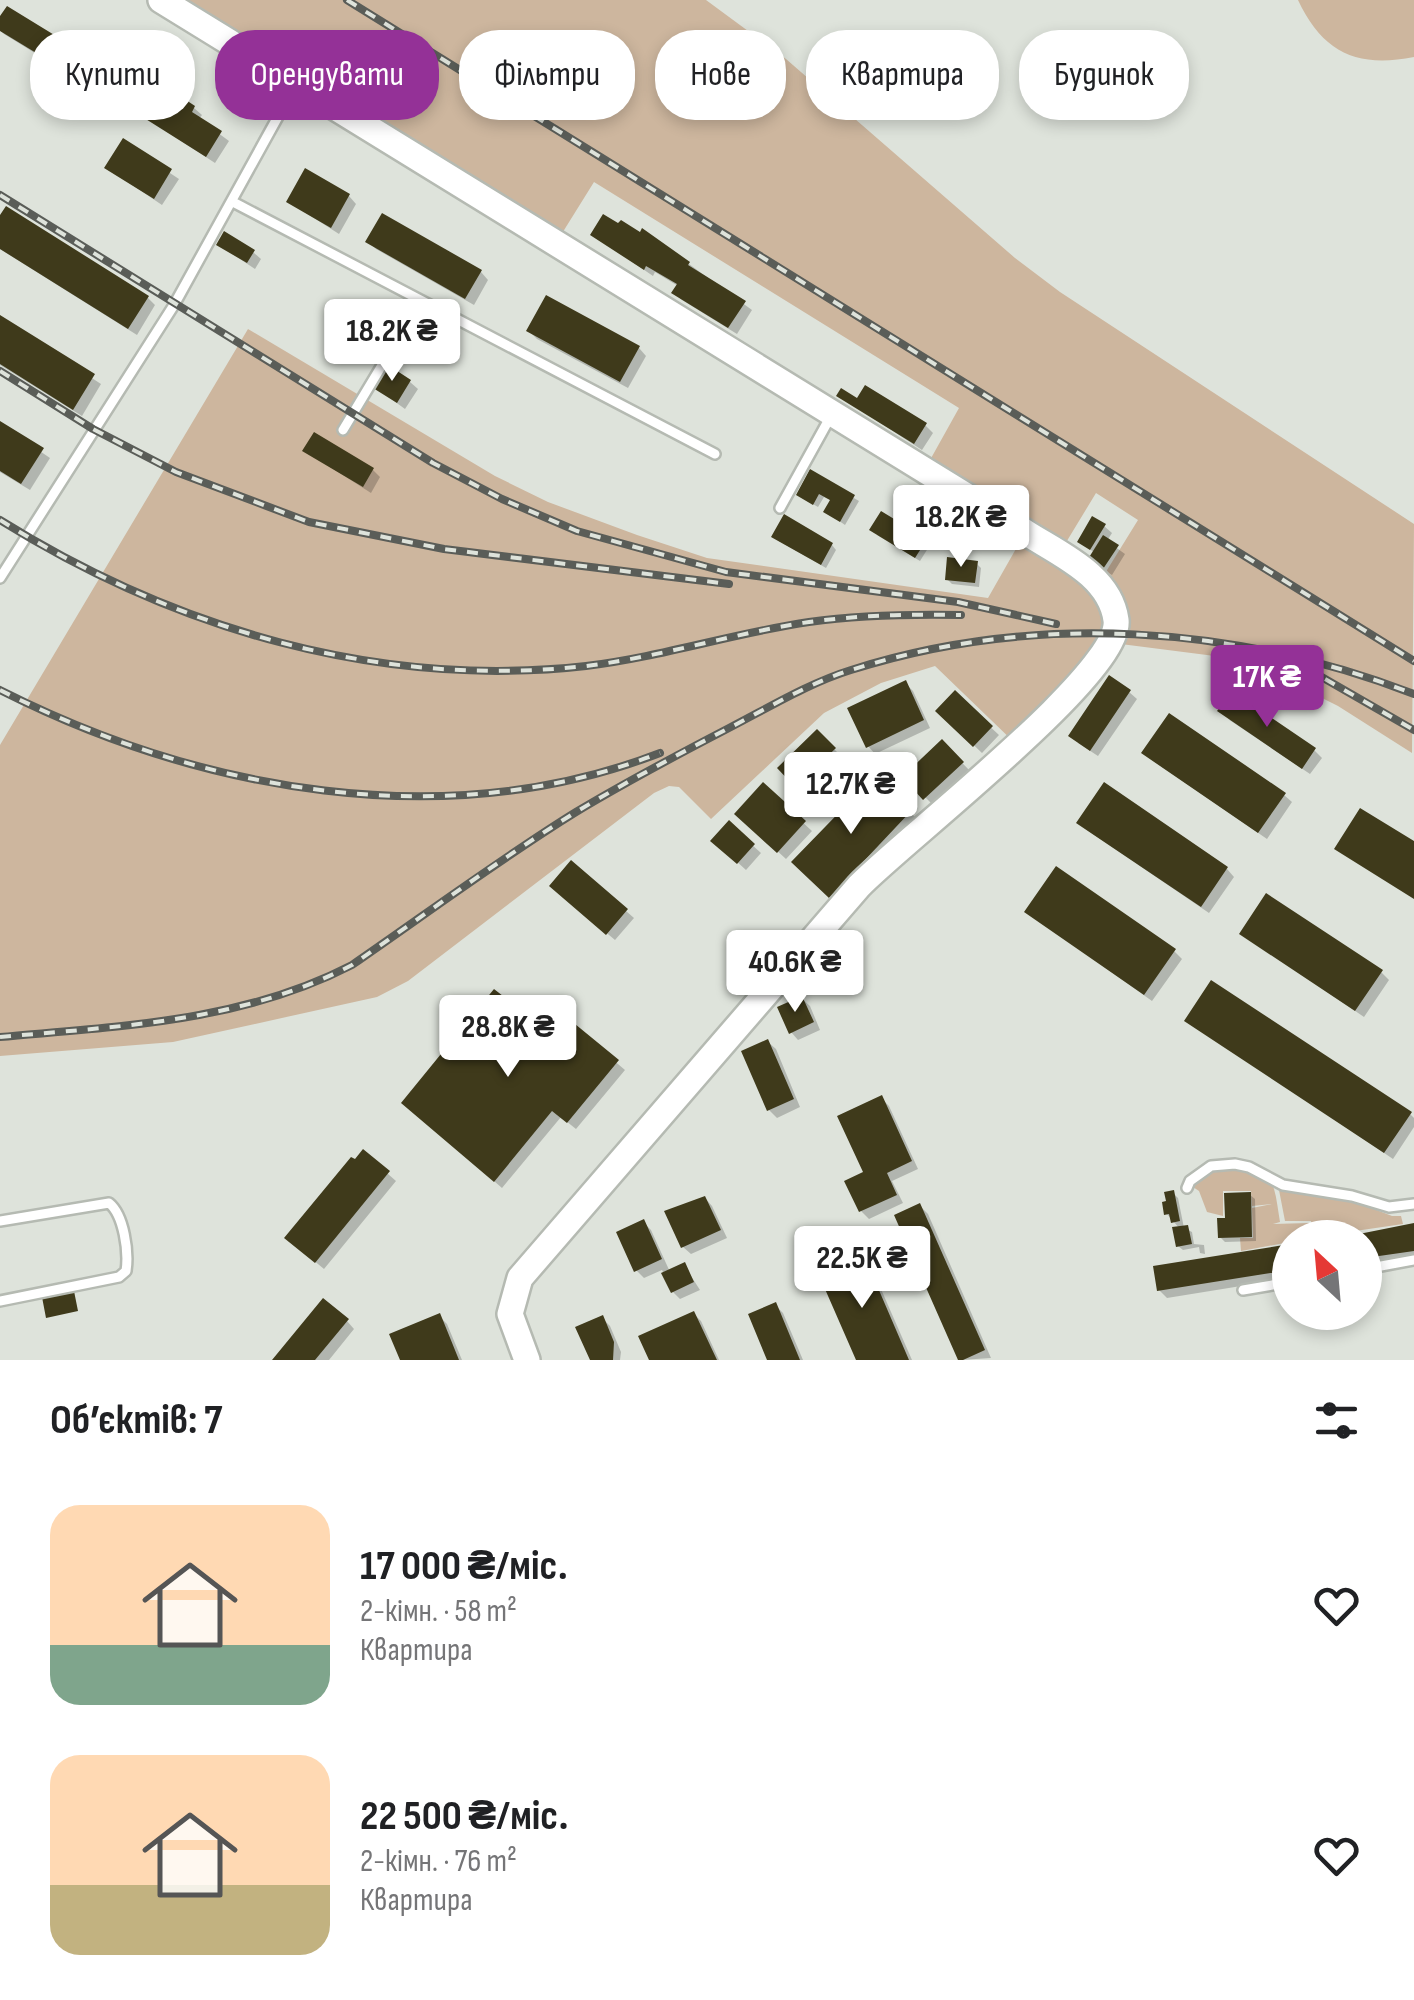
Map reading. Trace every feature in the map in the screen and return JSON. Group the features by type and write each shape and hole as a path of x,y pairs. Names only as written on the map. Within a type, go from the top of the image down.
{"street":[{"path":"161,0 215,32"},
{"path":"361,120 1085,571 1110,600 1116,618 1116,634 1098,663 1018,746 894,851 847,898 520,1278 510,1314 527,1360"}],"lane":[{"path":"0,578 174,305 277,120"},
{"path":"232,202 715,454"},
{"path":"343,430 420,302"},
{"path":"780,508 834,412"},
{"path":"1187,1188 1190,1181 1211,1166 1235,1164 1283,1185 1352,1196 1389,1207 1414,1204"},
{"path":"0,1221 108,1203 117,1211 127,1264 126,1271 119,1276 0,1301"},
{"path":"1382,1266 1414,1260"},
{"path":"1242,1290 1272,1285"}],"shaded area":[{"path":"161,0 706,0 747,30 655,30 655,120 786,120 786,59 806,76 806,120 856,120 1015,258 1060,292 1414,524 1412,753 1338,706 1246,660 1113,643 1018,746 935,666 881,683 824,713 711,819 679,787 669,786 654,793 408,981 377,997 173,1042 0,1056 0,745 248,329 495,476 548,502 637,535 707,558 988,598 1025,533 925,469 959,408 594,182 556,243 356,120 439,120 439,30 215,30 215,33","holes":["1096,493 1138,520 1099,583 1059,554"]},
{"path":"1298,0 1414,0 1414,57 1375,60 1344,52 1319,33"},
{"path":"1223,1167 1266,1179 1274,1189 1280,1220 1272,1220 1272,1245 1241,1251 1240,1238 1253,1238 1252,1208 1272,1204 1252,1206 1251,1191 1223,1191 1223,1216 1207,1212 1199,1191 1193,1187 1200,1177"},
{"path":"1279,1190 1348,1199 1401,1216 1403,1224 1382,1227 1382,1220 1285,1220"}],"building":[{"path":"7,6 46,30 30,30 30,49 0,31 0,16"},
{"path":"195,114 222,131 206,157 147,120 195,120"},
{"path":"123,138 172,169 154,199 104,168"},
{"path":"305,168 350,194 331,228 286,202"},
{"path":"6,206 149,296 128,329 0,249 0,215"},
{"path":"382,213 482,270 465,299 365,242"},
{"path":"603,214 640,232 642,228 690,262 688,265 746,301 728,328 671,293 677,284 646,266 644,270 590,235"},
{"path":"224,231 255,250 247,263 216,245"},
{"path":"546,295 640,346 620,382 526,331"},
{"path":"0,315 95,374 73,410 0,364"},
{"path":"388,365 411,380 397,403 373,388"},
{"path":"865,385 927,423 914,444 836,396 841,388 857,398"},
{"path":"0,421 44,448 21,484 0,471"},
{"path":"314,432 374,468 363,487 302,451"},
{"path":"810,469 855,495 840,522 823,512 830,500 819,494 813,505 796,495"},
{"path":"881,511 927,539 915,558 869,530"},
{"path":"784,514 833,543 821,565 771,537"},
{"path":"1092,516 1106,524 1090,550 1077,542"},
{"path":"1103,535 1119,545 1103,569 1088,559"},
{"path":"947,557 978,561 975,583 945,580"},
{"path":"1109,675 1131,690 1090,751 1068,736"},
{"path":"906,680 924,720 866,748 847,708"},
{"path":"955,690 993,726 973,747 935,711"},
{"path":"1232,691 1316,748 1302,769 1217,711"},
{"path":"1169,713 1286,793 1258,833 1141,753"},
{"path":"817,729 836,748 795,787 777,768"},
{"path":"942,739 964,762 923,800 902,777"},
{"path":"879,778 912,810 829,898 791,862 859,792 863,795"},
{"path":"763,782 806,821 777,853 734,814"},
{"path":"1104,782 1228,867 1201,907 1076,823"},
{"path":"1360,808 1414,841 1414,899 1334,849"},
{"path":"729,820 755,844 737,864 710,841"},
{"path":"571,860 628,909 606,935 549,886"},
{"path":"1056,866 1176,949 1144,995 1024,912"},
{"path":"1266,893 1383,970 1355,1011 1239,934"},
{"path":"1211,980 1412,1112 1384,1153 1184,1021"},
{"path":"494,989 527,1015 542,997 619,1060 567,1123 552,1111 494,1182 401,1103"},
{"path":"802,996 814,1022 789,1034 777,1007"},
{"path":"768,1039 794,1099 767,1111 741,1051"},
{"path":"882,1095 912,1161 887,1173 897,1195 859,1212 844,1181 863,1172 837,1116"},
{"path":"363,1149 390,1171 315,1263 284,1238 351,1157 355,1159"},
{"path":"1174,1190 1180,1221 1171,1223 1169,1214 1164,1215 1162,1202 1166,1201 1164,1192"},
{"path":"1251,1192 1252,1237 1218,1238 1217,1218 1225,1218 1224,1193"},
{"path":"705,1196 721,1230 681,1248 664,1211"},
{"path":"920,1203 985,1350 963,1360 958,1360 894,1215"},
{"path":"644,1219 662,1259 634,1272 616,1232"},
{"path":"1414,1223 1414,1251 1382,1256 1382,1229"},
{"path":"1188,1225 1192,1244 1176,1247 1172,1227"},
{"path":"1272,1247 1272,1273 1157,1291 1153,1266"},
{"path":"863,1253 909,1360 856,1360 818,1273"},
{"path":"685,1262 694,1282 671,1293 661,1273"},
{"path":"74,1291 78,1311 46,1318 42,1297"},
{"path":"323,1298 349,1319 315,1360 272,1360"},
{"path":"776,1302 800,1360 767,1360 748,1314"},
{"path":"694,1311 717,1360 649,1360 638,1336"},
{"path":"440,1313 459,1360 400,1360 389,1334"},
{"path":"603,1315 614,1342 613,1360 590,1360 575,1327"}],"railway":[{"path":"347,0 1414,661"},
{"path":"0,195 433,463 502,499 577,531 726,572 958,602 1056,624"},
{"path":"0,371 93,429 176,472 309,522 444,549 729,584"},
{"path":"0,520 67,559 207,620 355,659 431,668 508,671 586,666 809,622 961,615"},
{"path":"0,1037 180,1018 268,999 310,984 352,965 548,830 652,769 820,682 920,652 991,640 1134,634 1277,653 1414,694"},
{"path":"1306,668 1414,730"},
{"path":"0,690 77,725 157,754 240,776 324,790 409,796 494,792 578,778 660,753"}]}
